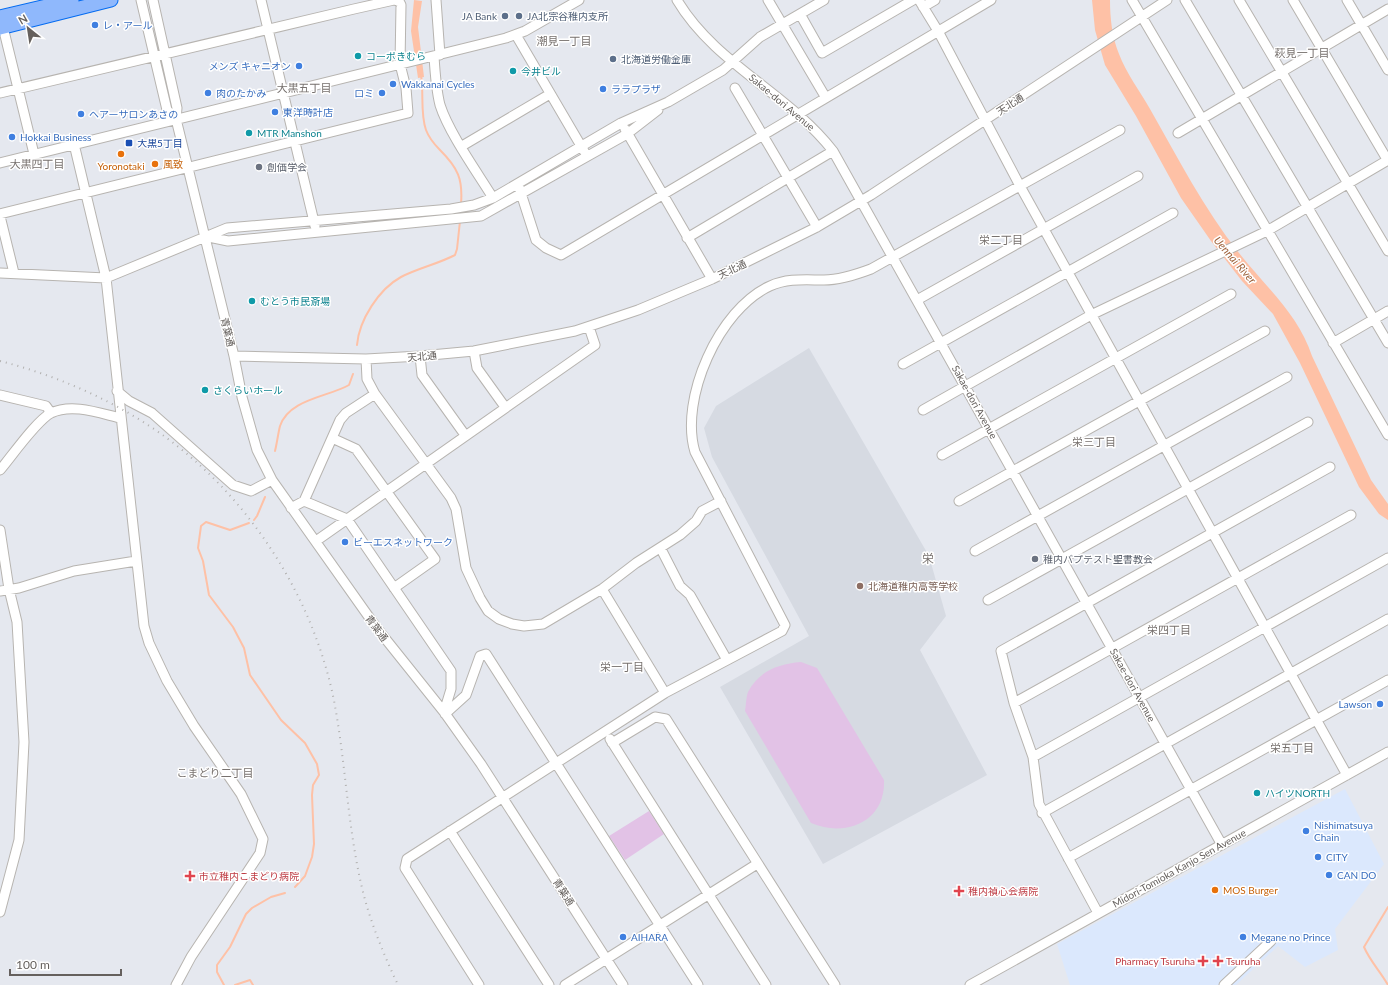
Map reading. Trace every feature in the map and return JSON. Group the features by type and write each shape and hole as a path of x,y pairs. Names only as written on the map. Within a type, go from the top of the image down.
{"highway":[{"path":"1,24 72,0"},
{"path":"1,24 111,0"}],"street":[{"path":"141,0 159,54"},
{"path":"153,0 159,54"},
{"path":"262,0 316,233"},
{"path":"0,93 269,28 352,4 394,0 399,1 401,5 403,63 408,113 0,215 14,273"},
{"path":"436,0 435,79 441,106 462,146 493,198"},
{"path":"0,163 516,35 568,3 579,0"},
{"name":"Sakae-dori Avenue","path":"677,0 692,22 733,63 799,114 833,150 1222,845"},
{"path":"768,0 826,98"},
{"path":"0,273 106,278 204,236 227,228 314,222 451,208 468,206 493,198 621,123 668,102 733,63 760,37 824,0"},
{"path":"800,14 822,53 913,0"},
{"path":"935,0 921,3 938,31 1020,186 1091,315 1347,775"},
{"path":"518,184 536,240 546,248 560,255 991,0"},
{"path":"1132,0 1388,435"},
{"name":"天北通","path":"234,356 366,359 474,351 589,327 674,296 782,246 862,201 1167,0"},
{"path":"1185,0 1388,342"},
{"path":"1239,0 1388,252"},
{"path":"923,410 1091,315 1267,231 1388,160 1293,0"},
{"path":"1347,0 1388,70"},
{"path":"1178,133 1388,9"},
{"path":"1,24 34,154"},
{"path":"516,35 588,157"},
{"name":"青葉通","path":"159,54 177,108 176,119 234,356 242,397 257,450 272,480 291,508 376,627 444,713 503,796 623,985"},
{"path":"735,88 817,227"},
{"path":"462,146 550,94"},
{"path":"204,236 228,241 452,220 470,218 491,212 628,134 668,102"},
{"path":"621,123 687,238 712,278"},
{"path":"480,985 405,868 407,858 665,694 782,631 785,626 695,452 691,433 693,410 700,376 710,352 724,329 742,307 756,294 770,286 786,281 842,279 871,269 1120,130"},
{"path":"74,144 106,278 117,391 144,626 149,643 167,681 194,726 241,794 263,839 260,853 191,957 176,985"},
{"path":"687,238 833,150"},
{"path":"917,300 1138,176"},
{"path":"903,364 1173,213"},
{"path":"942,455 1231,294"},
{"path":"1333,343 1388,311"},
{"path":"316,541 595,345 589,327"},
{"path":"959,501 1265,331"},
{"path":"474,351 477,368 505,407"},
{"path":"420,356 422,375 465,435"},
{"path":"366,359 367,379 375,394 451,498 456,509 466,568 471,582 488,611 499,619 512,624 524,626 543,624 602,589 636,563 661,549 687,530 702,512 721,501"},
{"path":"975,551 1287,377"},
{"path":"117,391 129,401 152,413 233,485 251,491 272,480"},
{"path":"291,508 304,501 340,420 346,413 375,394"},
{"path":"1,396 46,406 51,413"},
{"path":"0,470 42,419 51,413 76,409 120,418"},
{"path":"988,600 1308,422"},
{"path":"332,438 356,450 435,559 394,588"},
{"path":"1098,913 1042,813 1039,804 1032,757 1014,703 1000,651 1330,467"},
{"path":"304,501 347,519 451,670 451,689 444,713"},
{"path":"1014,703 1351,515"},
{"path":"0,530 5,590 18,622 24,742 19,840 0,912"},
{"path":"661,549 680,586 690,594 727,660"},
{"path":"1032,757 1388,558"},
{"path":"5,590 19,588 74,571 136,561"},
{"path":"602,589 665,694"},
{"path":"1042,813 1388,619"},
{"path":"444,713 466,695 480,656 486,654 698,985"},
{"path":"1068,858 1388,680"},
{"path":"612,743 655,717 666,719 835,985"},
{"path":"605,731 766,985"},
{"name":"Midori-Tomioka Kanjo Sen Avenue","path":"970,985 1388,752"},
{"path":"450,831 549,985"},
{"path":"565,985 757,864"},
{"path":"1224,985 1271,941"}],"shaded area":[{"name":"北海道稚内高等学校","path":"809,348 929,556 946,616 920,650 987,775 823,864 720,687 809,636 712,457 704,428 716,406"},
{"path":"801,662 817,668 884,780 883,794 878,806 871,816 850,827 824,827 811,823 745,711 748,692 758,679 770,670 777,667"},
{"path":"1345,789 1384,864 1335,929 1338,950 1305,967 1278,946 1236,985 1070,985 1057,944"},
{"path":"649,811 664,834 625,860 609,836"}],"water":[{"path":"414,0 422,1 418,27 424,77 418,78 411,31"},
{"name":"Uennai River","path":"1092,0 1110,0 1113,34 1122,61 1129,75 1214,219 1239,253 1299,327 1371,480 1388,504 1388,520 1379,514 1359,487 1300,363 1273,314 1242,281 1211,241 1181,198 1136,116 1105,65 1095,30"}],"waterway":[{"path":"421,75 423,117 426,130 432,141 455,168 458,174 461,188 461,204"},
{"path":"357,345 366,316 385,289 401,277 455,255 460,221"},
{"path":"275,451 280,426 285,417 292,410 300,404 349,385 353,374"},
{"path":"254,520 265,497"},
{"path":"249,523 230,530 206,522 201,526 198,548 203,561 209,595 233,627 244,648 250,675 281,720 305,743 317,764 319,775 313,785 312,795 314,844 312,857 305,876 295,887"},
{"path":"224,985 217,972 217,965 230,947 246,914 252,908 271,897 285,893"},
{"path":"1388,907 1364,947 1388,985"},
{"path":"235,985 250,980 253,985"}],"railway":[{"path":"0,361 52,377 103,399 151,427 173,443 194,460 220,485 244,512 285,571 302,604 316,637 327,671 339,729 350,822 363,892 378,939 398,985"}],"place":[{"name":"JA Bank","path":"505,16"},
{"name":"JA北宗谷稚内支所","path":"519,16"},
{"name":"レ・アール","path":"95,25"},
{"name":"コーポきむら","path":"358,56"},
{"name":"北海道労働金庫","path":"613,59"},
{"name":"メンズ キャニオン","path":"299,66"},
{"name":"今井ビル","path":"513,71"},
{"name":"Wakkanai Cycles","path":"393,84"},
{"name":"ララプラザ","path":"603,89"},
{"name":"肉のたかみ","path":"208,93"},
{"name":"ロミ","path":"382,93"},
{"name":"東洋時計店","path":"275,112"},
{"name":"ヘアーサロンあさの","path":"81,114"},
{"name":"MTR Manshon","path":"249,133"},
{"name":"Hokkai Business","path":"12,137"},
{"name":"大黒5丁目","path":"129,143"},
{"name":"Yoronotaki","path":"121,154"},
{"name":"風致","path":"155,164"},
{"name":"創価学会","path":"259,167"},
{"name":"むとう市民斎場","path":"252,301"},
{"name":"さくらいホール","path":"205,390"},
{"name":"ビーエスネットワーク","path":"345,542"},
{"name":"稚内バプテスト聖書教会","path":"1035,559"},
{"name":"北海道稚内高等学校","path":"860,586"},
{"name":"Lawson","path":"1380,704"},
{"name":"ハイツNORTH","path":"1257,793"},
{"name":"Nishimatsuya Chain","path":"1306,831"},
{"name":"CITY","path":"1318,857"},
{"name":"CAN DO","path":"1329,875"},
{"name":"市立稚内こまどり病院","path":"190,876"},
{"name":"MOS Burger","path":"1215,890"},
{"name":"稚内禎心会病院","path":"959,891"},
{"name":"AIHARA","path":"623,937"},
{"name":"Megane no Prince","path":"1243,937"},
{"name":"Pharmacy Tsuruha","path":"1203,961"},
{"name":"Tsuruha","path":"1218,961"}],"district":[{"name":"潮見一丁目","path":"564,41"},
{"name":"萩見一丁目","path":"1302,53"},
{"name":"大黒五丁目","path":"304,88"},
{"name":"大黒四丁目","path":"37,164"},
{"name":"栄二丁目","path":"1001,240"},
{"name":"栄三丁目","path":"1094,442"},
{"name":"栄","path":"928,559"},
{"name":"栄四丁目","path":"1169,630"},
{"name":"栄一丁目","path":"622,667"},
{"name":"栄五丁目","path":"1292,748"},
{"name":"こまどり二丁目","path":"215,773"}]}
